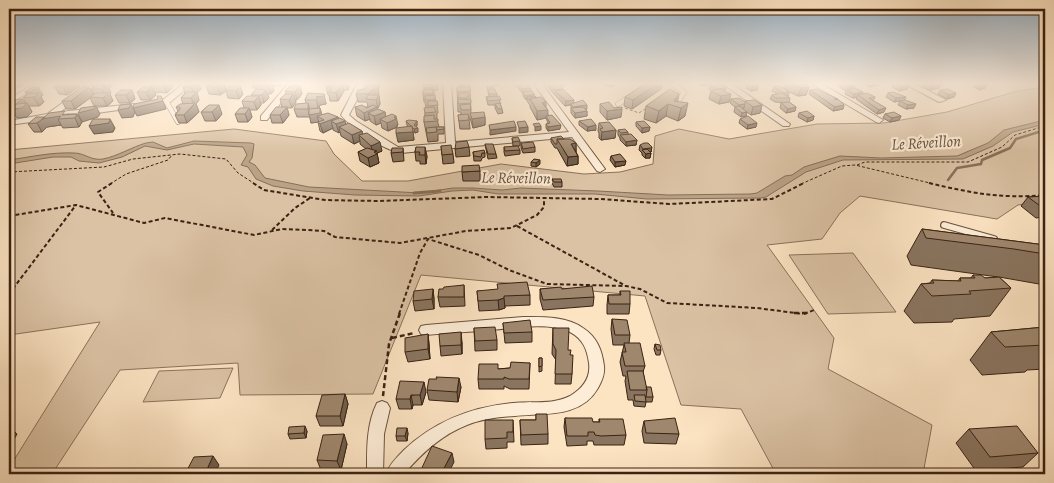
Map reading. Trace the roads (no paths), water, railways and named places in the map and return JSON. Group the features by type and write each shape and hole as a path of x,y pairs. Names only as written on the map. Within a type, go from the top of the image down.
{"street":[{"path":"50,116 63,107"},
{"path":"9,123 116,107"},
{"path":"264,118 273,107"},
{"path":"349,107 345,115 353,124 394,149 451,146 576,134"},
{"path":"448,107 451,146"},
{"path":"555,107 600,169"},
{"path":"760,107 786,124"},
{"path":"855,107 879,120"},
{"path":"394,474 413,451 446,426 480,413 563,406 576,401 585,393 593,384 597,374 597,353 592,344 583,335 559,323 534,321 426,330"},
{"path":"375,474 376,434 382,408"}],"lane":[{"path":"172,107 178,122"},
{"path":"944,225 1000,241"}],"waterway":[{"path":"948,180 957,168 981,164 982,160 1010,148 1016,139 1045,130"},
{"name":"Le Réveillon","path":"414,193 440,191"}]}
